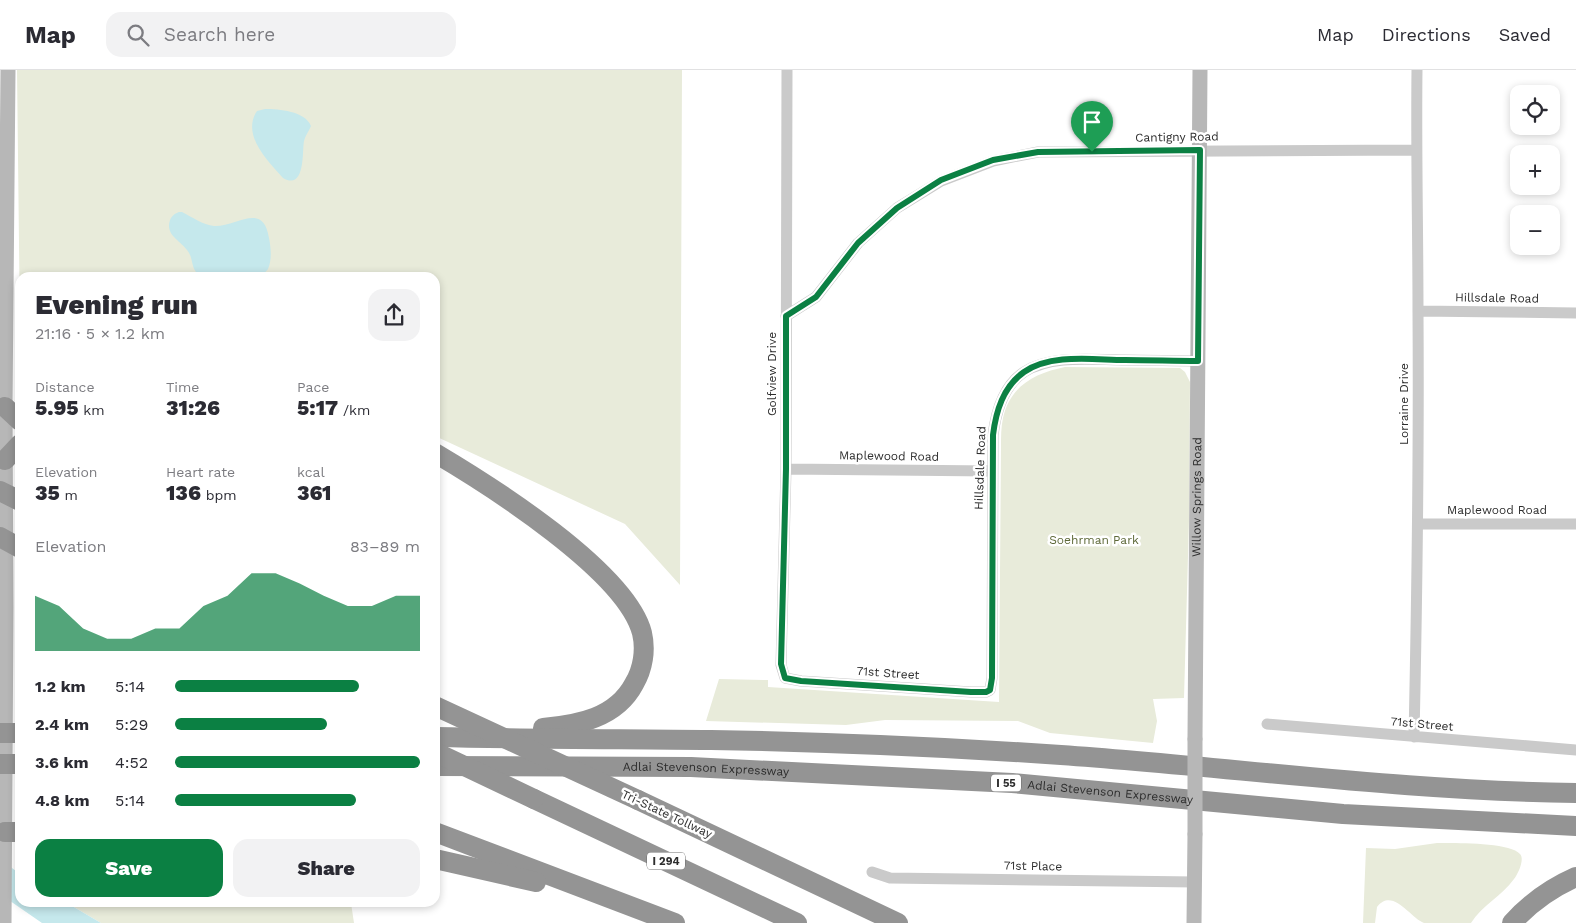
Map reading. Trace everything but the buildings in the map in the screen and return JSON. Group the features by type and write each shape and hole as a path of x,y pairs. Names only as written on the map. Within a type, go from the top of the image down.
{"highway":[{"path":"5,407 15,416"},
{"path":"5,460 15,449"},
{"path":"440,456 471,474 522,509 587,561 625,600 642,634 644,650 638,678 630,692 620,703 597,717 564,726 440,742"},
{"path":"0,491 15,498"},
{"path":"0,537 15,545"},
{"name":"Tri-State Tollway","path":"440,708 898,923"},
{"path":"0,733 15,733"},
{"path":"440,742 711,740 893,745 1063,756 1524,793 1576,793"},
{"name":"I 294","path":"440,743 534,799 797,923"},
{"path":"0,764 15,764"},
{"name":"Adlai Stevenson Expressway","path":"440,766 691,767 1012,783 1344,814 1576,826"},
{"path":"440,834 675,923"},
{"path":"440,860 625,905"},
{"path":"1512,923 1523,910 1549,891 1576,877"}],"main road":[{"path":"4,923 10,838 3,692 8,70"},
{"name":"Willow Springs Road","path":"1194,923 1200,70"}],"street":[{"name":"Golfview Drive","path":"785,678 781,664 786,469 786,70"},
{"name":"Lorraine Drive","path":"1414,737 1418,524 1417,70"},
{"name":"Cantigny Road","path":"786,316 816,297 858,243 897,208 941,180 993,160 1038,152 1416,150"},
{"name":"Hillsdale Road","path":"1418,311 1576,313"},
{"name":"Hillsdale Road","path":"990,690 992,678 993,435 1000,402 1014,382 1025,372 1044,363 1062,361 1198,361"},
{"name":"Maplewood Road","path":"786,469 992,472"},
{"name":"Maplewood Road","path":"1418,524 1576,524"},
{"name":"71st Street","path":"785,678 801,681 971,692 986,692 990,690"},
{"name":"71st Street","path":"1267,724 1576,750"},
{"name":"71st Place","path":"872,872 890,878 1195,882"}],"green space":[{"path":"17,70 682,70 680,585 625,524 440,438 440,272 19,272"},
{"name":"Soehrman Park","path":"1065,367 1180,368 1185,372 1190,382 1189,520 1184,698 1153,699 1157,721 1153,743 1050,733 1018,721 885,720 846,725 706,721 719,679 768,680 768,687 999,702 1001,428 1006,407 1018,389 1034,377"},
{"path":"1437,843 1481,844 1505,847 1520,854 1522,859 1514,879 1471,923 1424,923 1395,902 1389,900 1377,907 1375,923 1363,923 1366,848 1395,849"},
{"path":"74,907 352,907 354,923 101,923"}],"water":[{"path":"265,109 284,110 298,114 308,121 311,126 305,139 301,168 296,179 290,181 283,178 264,156 254,138 253,120 257,111"},
{"path":"182,212 214,226 248,218 255,218 261,221 266,227 270,242 271,258 268,269 265,272 196,272 187,250 171,233 169,225 173,215"},
{"path":"0,859 15,870 15,904 0,894"},
{"path":"19,907 74,907 101,923 42,923"}],"route":[{"path":"1200,150 1198,361 1084,360 1044,363 1025,372 1006,392 1000,402 993,435 992,678 990,690 986,692 971,692 801,681 785,678 781,664 786,469 786,316 816,297 858,243 897,208 941,180 993,160 1038,152 1092,152 1200,150"}]}
